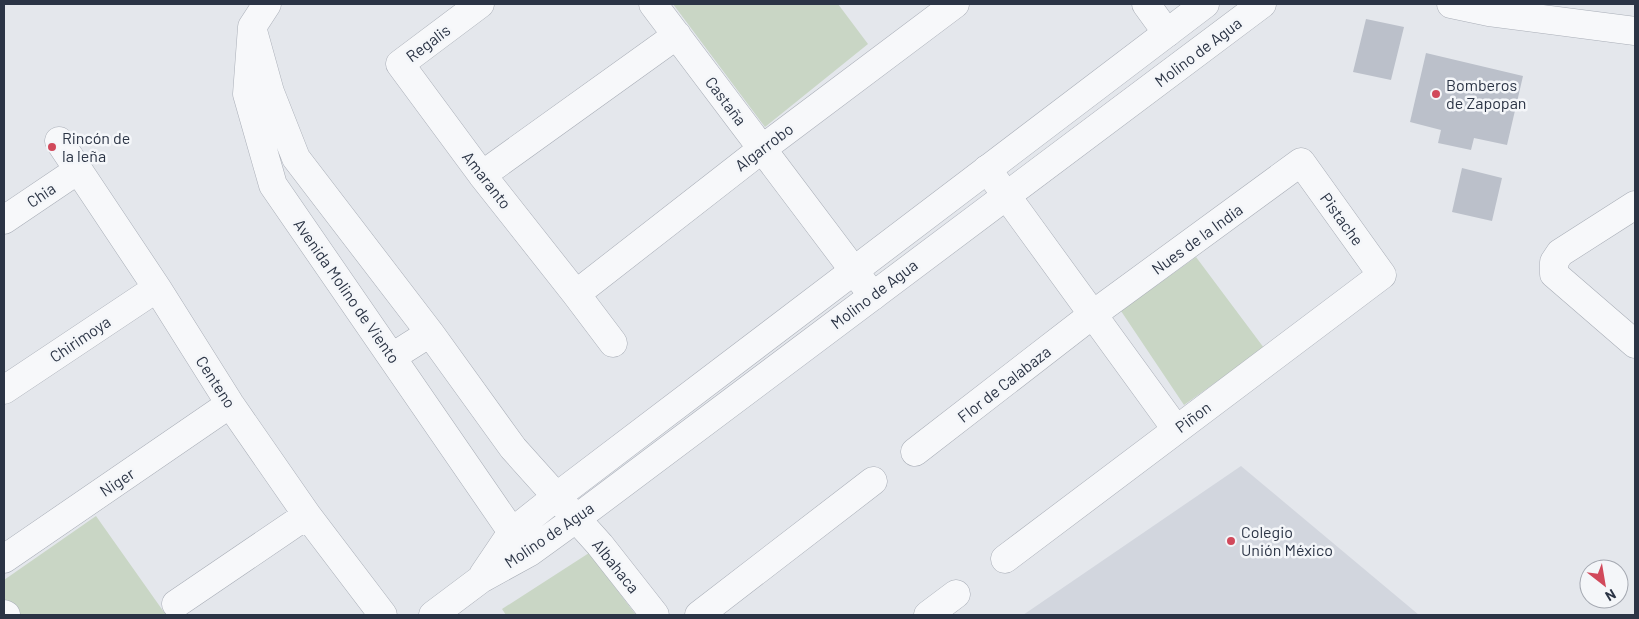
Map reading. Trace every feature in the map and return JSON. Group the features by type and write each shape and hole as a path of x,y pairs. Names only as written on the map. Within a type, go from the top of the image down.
{"street":[{"name":"Avenida Molino de Viento","path":"267,4 252,27 247,94 273,186 521,542"},
{"name":"Regalis","path":"400,64 480,4"},
{"name":"Castaña","path":"653,4 873,296"},
{"name":"Algarrobo","path":"576,294 762,149 955,4"},
{"path":"1146,4 1167,33"},
{"name":"Molino de Agua","path":"433,615 481,579 521,542 556,496 1205,4"},
{"name":"Molino de Agua","path":"521,542 577,518 1262,4"},
{"path":"1451,4 1490,8 1635,31"},
{"name":"Albahaca","path":"252,27 270,92 296,158 430,333 513,448 577,518 655,615"},
{"path":"482,175 677,35"},
{"name":"Amaranto","path":"400,64 482,175 613,343"},
{"name":"Centeno","path":"59,141 157,288 230,404 307,516 383,615"},
{"name":"Pistache","path":"1302,162 1382,275"},
{"name":"Nues de la India","path":"1092,315 1302,162"},
{"path":"987,169 1176,429"},
{"name":"Chia","path":"4,220 78,170"},
{"path":"1635,206 1560,253 1554,262 1554,274 1635,344"},
{"name":"Piñon","path":"1005,559 1382,275"},
{"name":"Chirimoya","path":"4,390 157,288"},
{"name":"Flor de Calabaza","path":"915,452 1092,315"},
{"path":"392,356 430,333"},
{"name":"Niger","path":"4,559 230,404"},
{"path":"699,615 873,481"},
{"path":"176,604 307,516"},
{"path":"928,615 956,594"}],"shaded area":[{"name":"Colegio Unión México","path":"1241,466 1419,615 1023,615"}],"green space":[{"path":"673,4 838,4 868,44 765,127"},
{"path":"1196,257 1264,348 1184,405 1121,311"},
{"path":"96,516 166,615 21,615 4,602 4,580"},
{"path":"589,553 636,615 506,615 502,609"}],"building":[{"path":"1366,19 1404,27 1391,80 1353,72"},
{"path":"1426,53 1523,76 1507,145 1474,138 1471,150 1438,143 1441,130 1410,122"},
{"path":"1462,168 1502,178 1492,221 1452,212"}],"place":[{"name":"Bomberos de Zapopan","path":"1436,94"},
{"name":"Rincón de la leña","path":"52,147"},
{"name":"Colegio Unión México","path":"1231,541"}]}
